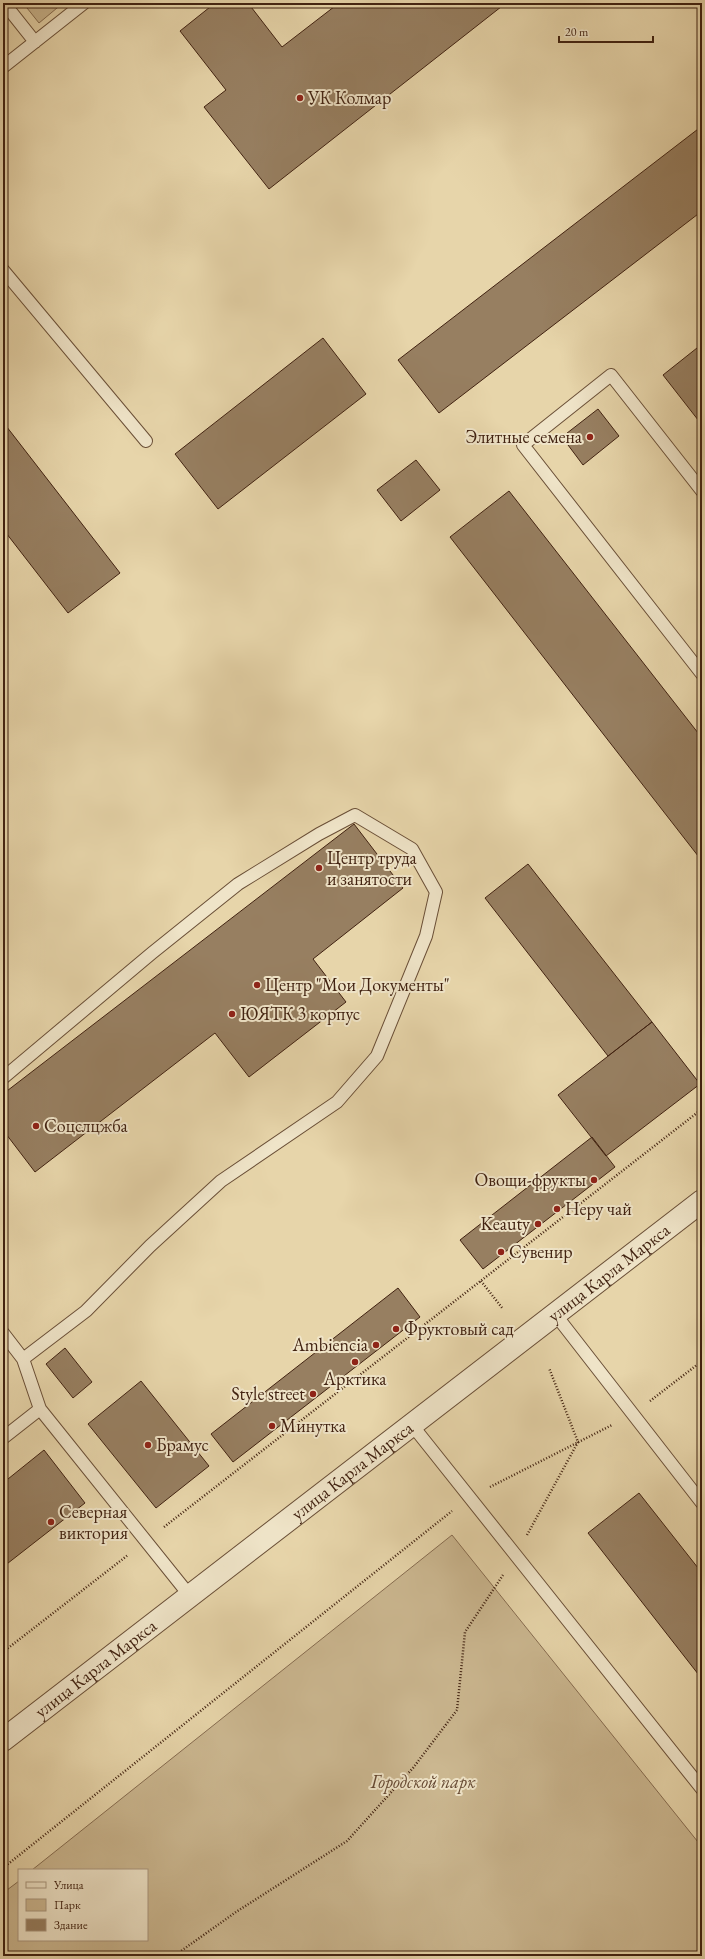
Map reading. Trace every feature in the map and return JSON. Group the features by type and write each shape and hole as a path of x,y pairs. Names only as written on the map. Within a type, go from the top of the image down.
{"street":[{"name":"улица Карла Маркса","path":"3,1740 702,1201"}],"lane":[{"path":"4,3 35,42"},
{"path":"3,67 84,3"},
{"path":"3,270 146,441"},
{"path":"702,491 611,375 523,445 702,674"},
{"path":"3,1078 152,953 238,884 319,834 355,815 412,849 436,892 426,936 377,1056 337,1102 220,1181 150,1246 86,1311 23,1359"},
{"path":"555,1314 702,1503"},
{"path":"3,1333 23,1359 40,1409 190,1596"},
{"path":"3,1438 40,1409"},
{"path":"412,1425 702,1789"}],"path":[{"path":"3,1652 702,1109"},
{"path":"481,1281 503,1309"},
{"path":"3,1868 469,1497 633,1414 702,1361"},
{"path":"174,1956 236,1912 346,1841 413,1768 457,1710 465,1632 516,1556 578,1442 549,1368"}],"green space":[{"path":"23,3 63,3 39,23"},
{"name":"Городской парк","path":"452,1535 702,1847 702,1956 3,1956 3,1893 18,1882 18,1941 148,1941 148,1869 33,1869"}],"building":[{"name":"УК Колмар","path":"215,3 248,3 282,47 339,3 506,3 269,189 204,107 226,90 180,31"},
{"path":"702,126 702,211 439,413 398,360"},
{"path":"323,338 366,394 218,509 175,454"},
{"path":"702,344 702,425 663,375"},
{"name":"Элитные семена","path":"598,409 619,436 583,465 562,437"},
{"path":"3,422 120,573 68,613 3,529"},
{"path":"416,460 440,490 401,521 377,490"},
{"path":"509,491 702,738 702,861 450,537"},
{"path":"354,824 403,888 313,959 346,1002 249,1077 215,1033 35,1172 3,1130 3,1094"},
{"path":"528,864 652,1022 608,1056 485,898"},
{"path":"652,1022 700,1084 606,1156 558,1095"},
{"path":"592,1137 615,1167 483,1269 460,1240"},
{"path":"398,1288 420,1317 233,1462 211,1434"},
{"path":"65,1348 92,1382 73,1398 46,1364"},
{"name":"Брамус","path":"141,1381 209,1466 156,1508 88,1424"},
{"path":"44,1450 85,1503 3,1567 3,1483"},
{"path":"639,1493 702,1573 702,1679 588,1533"}],"place":[{"name":"УК Колмар","path":"300,98"},
{"name":"Элитные семена","path":"590,437"},
{"name":"Центр труда и занятости","path":"319,868"},
{"name":"Центр \"Мои Документы\"","path":"257,985"},
{"name":"ЮЯТК 3 корпус","path":"232,1014"},
{"name":"Соцслцжба","path":"36,1126"},
{"name":"Овощи-фрукты","path":"594,1180"},
{"name":"Неру чай","path":"557,1209"},
{"name":"Keauty","path":"538,1224"},
{"name":"Сувенир","path":"501,1252"},
{"name":"Фруктовый сад","path":"396,1329"},
{"name":"Ambiencia","path":"376,1345"},
{"name":"Арктика","path":"355,1362"},
{"name":"Style street","path":"313,1394"},
{"name":"Минутка","path":"272,1426"},
{"name":"Брамус","path":"148,1445"},
{"name":"Северная виктория","path":"51,1522"}]}
